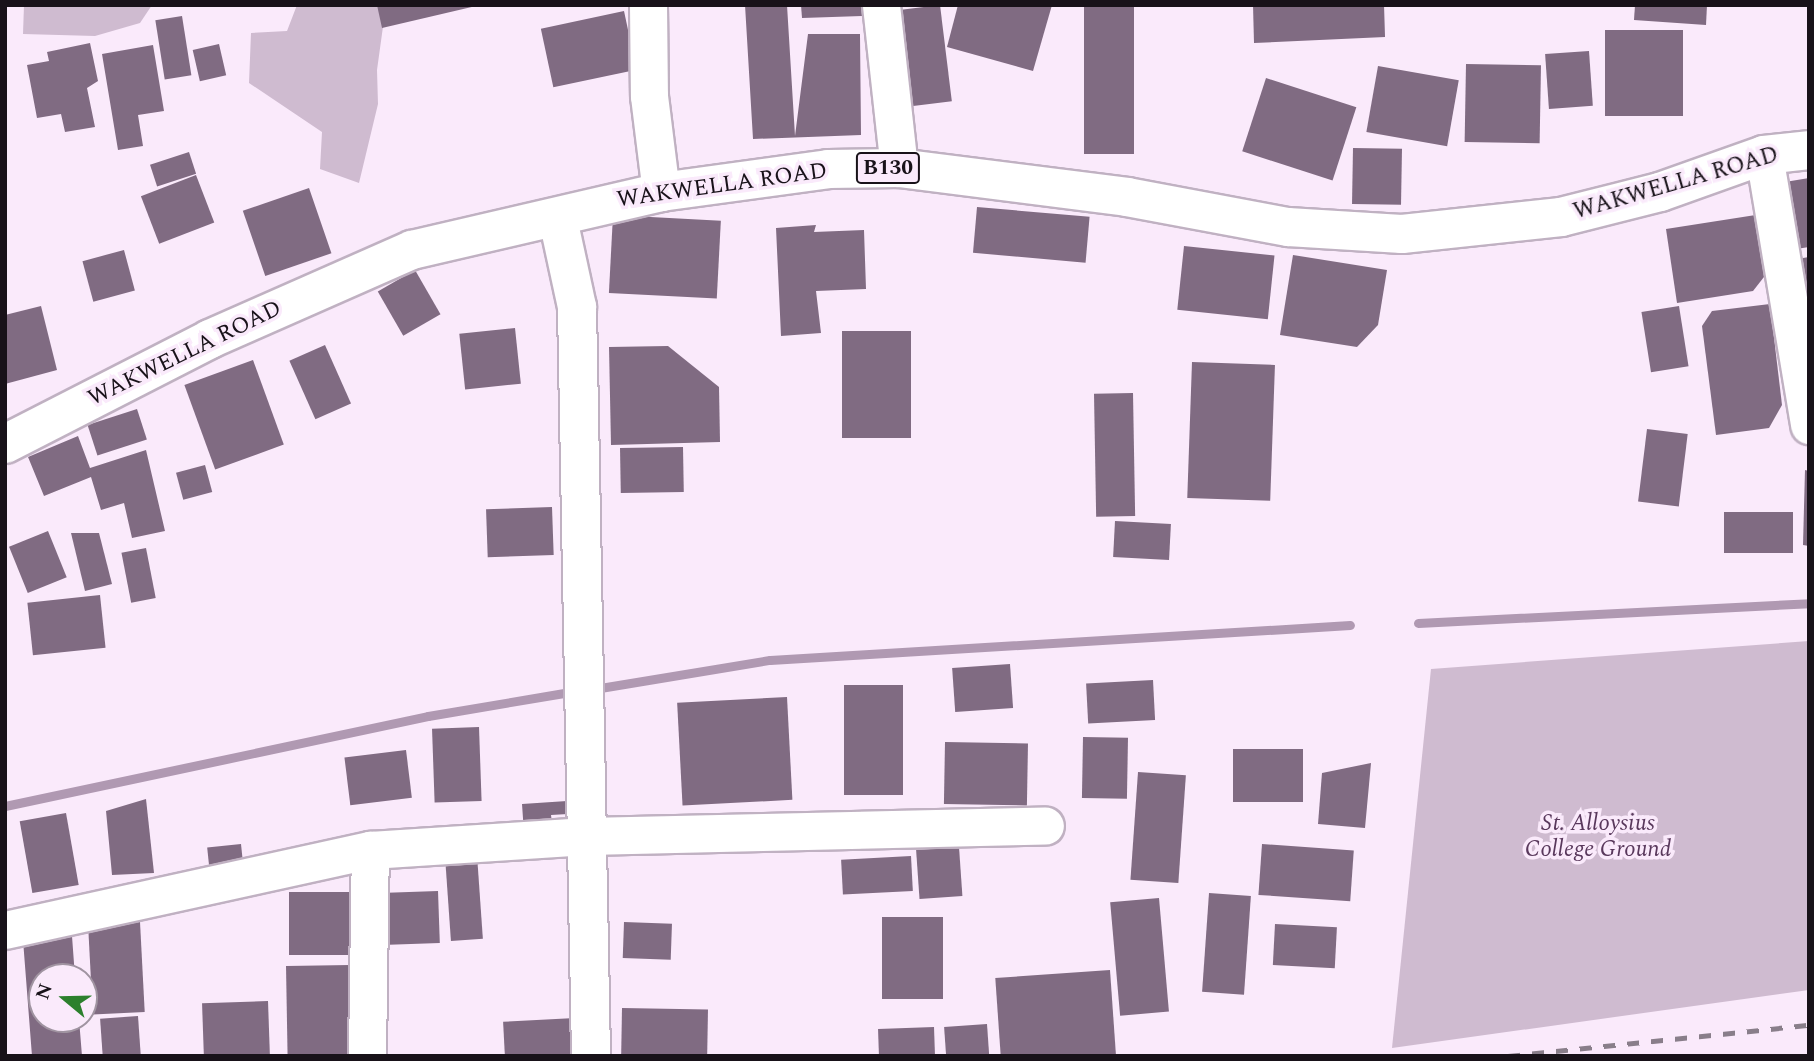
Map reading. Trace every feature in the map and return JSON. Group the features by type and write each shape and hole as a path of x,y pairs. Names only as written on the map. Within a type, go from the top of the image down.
{"main road":[{"name":"WAKWELLA ROAD","path":"5,444 210,339 412,250 558,219 662,191 828,169 900,168 1126,197 1288,227 1402,234 1561,217 1660,192 1764,155 1809,150"},
{"path":"558,219 577,307 591,1056"}],"street":[{"path":"648,5 649,96 662,191"},
{"path":"881,5 900,168"},
{"path":"1764,155 1809,425"},
{"path":"5,930 370,850 587,836 1045,825"},
{"path":"367,1056 370,850"}],"green space":[{"path":"24,5 152,5 140,23 95,36 23,34"},
{"path":"297,5 386,5 377,70 378,104 359,183 320,169 322,132 249,83 251,33 287,31"},
{"name":"St. Alloysius College Ground","path":"1809,641 1809,990 1392,1048 1431,669"}],"building":[{"path":"377,5 475,5 476,6 382,28"},
{"path":"745,5 787,5 795,136 808,34 860,34 861,135 753,139"},
{"path":"801,5 862,5 862,16 802,18"},
{"path":"940,5 952,101 911,106 899,10"},
{"path":"958,5 1052,5 1033,71 947,47"},
{"path":"1084,5 1134,5 1134,154 1084,154"},
{"path":"1253,5 1384,5 1385,37 1254,43"},
{"path":"1635,5 1707,5 1706,25 1634,20"},
{"path":"624,11 636,70 553,87 541,29"},
{"path":"182,16 191,75 165,79 155,20"},
{"path":"1605,30 1683,30 1683,116 1605,116"},
{"path":"90,43 98,81 87,88 95,127 65,132 61,114 37,118 27,65 49,61 47,52"},
{"path":"219,44 226,75 200,81 193,50"},
{"path":"153,45 164,111 138,115 143,146 118,150 102,54"},
{"path":"1589,51 1593,106 1549,109 1545,54"},
{"path":"1466,64 1541,65 1540,143 1465,142"},
{"path":"1378,66 1459,80 1447,146 1366,132"},
{"path":"1266,78 1356,107 1333,181 1242,151"},
{"path":"1353,148 1402,149 1401,205 1352,204"},
{"path":"189,152 196,174 157,187 150,165"},
{"path":"196,175 214,223 159,244 141,196"},
{"path":"1809,178 1809,247 1790,250 1779,183"},
{"path":"309,188 331,253 265,276 243,211"},
{"path":"977,207 1090,217 1086,263 973,253"},
{"path":"1762,214 1771,268 1753,291 1677,303 1666,229"},
{"path":"613,215 721,221 717,299 609,293"},
{"path":"816,225 814,232 864,230 866,289 816,291 821,333 781,336 776,228"},
{"path":"1184,246 1275,256 1268,319 1177,310"},
{"path":"124,250 135,291 93,302 82,261"},
{"path":"1293,255 1387,270 1378,325 1357,347 1280,335"},
{"path":"1809,257 1809,301 1805,302 1797,259"},
{"path":"415,270 440,314 403,336 378,292"},
{"path":"1770,304 1782,405 1769,428 1716,435 1702,326 1712,311"},
{"path":"41,306 57,370 5,384 5,315"},
{"path":"1679,306 1689,366 1651,372 1641,312"},
{"path":"515,328 521,384 465,390 459,334"},
{"path":"842,331 911,331 911,438 842,438"},
{"path":"325,345 351,403 315,419 289,361"},
{"path":"668,346 719,387 720,442 611,445 609,347"},
{"path":"253,360 284,445 215,470 184,385"},
{"path":"1192,362 1275,365 1270,501 1187,498"},
{"path":"1133,393 1135,516 1096,517 1094,394"},
{"path":"137,409 147,439 97,456 88,425"},
{"path":"1647,429 1688,434 1679,506 1638,501"},
{"path":"78,436 90,468 146,450 165,531 132,538 124,503 101,510 91,477 44,496 28,457"},
{"path":"683,447 684,492 621,493 620,448"},
{"path":"205,465 212,492 183,500 176,473"},
{"path":"1805,470 1809,471 1809,546 1803,545"},
{"path":"552,507 554,555 488,557 486,509"},
{"path":"1724,512 1793,512 1793,553 1724,553"},
{"path":"1115,521 1171,524 1169,560 1113,557"},
{"path":"48,531 67,577 28,593 9,547"},
{"path":"71,533 99,533 112,584 85,591"},
{"path":"146,548 156,598 131,603 121,553"},
{"path":"100,595 106,648 33,655 27,603"},
{"path":"1010,664 1013,708 955,712 952,668"},
{"path":"1153,680 1155,720 1088,723 1086,684"},
{"path":"844,685 903,685 903,795 844,795"},
{"path":"787,697 792,800 683,806 677,703"},
{"path":"479,727 482,801 435,803 432,729"},
{"path":"1083,737 1128,738 1127,799 1082,798"},
{"path":"945,742 1028,743 1027,805 944,804"},
{"path":"1233,749 1303,749 1303,802 1233,802"},
{"path":"406,750 412,798 350,805 344,758"},
{"path":"1371,763 1365,828 1318,824 1322,773"},
{"path":"1138,772 1186,775 1178,883 1130,880"},
{"path":"146,799 154,873 112,875 106,811"},
{"path":"567,801 568,814 551,815 553,831 524,833 522,804"},
{"path":"66,813 79,885 32,893 20,821"},
{"path":"241,844 243,862 209,865 207,848"},
{"path":"1262,844 1354,850 1350,901 1258,895"},
{"path":"959,847 962,896 920,899 916,850"},
{"path":"477,855 483,939 451,941 445,857"},
{"path":"911,856 913,891 843,895 841,860"},
{"path":"438,891 440,943 382,945 380,893"},
{"path":"289,892 349,892 349,955 289,955"},
{"path":"1209,893 1251,896 1244,995 1202,992"},
{"path":"1159,898 1169,1012 1120,1016 1110,902"},
{"path":"882,917 943,917 943,999 882,999"},
{"path":"140,922 145,1012 98,1014 98,963 90,963 88,925"},
{"path":"624,922 672,924 671,960 623,958"},
{"path":"1275,924 1337,927 1335,968 1273,965"},
{"path":"72,936 74,963 28,963 28,1004 23,940"},
{"path":"350,965 352,1056 288,1056 286,966"},
{"path":"1110,970 1116,1056 1001,1056 995,978"},
{"path":"268,1001 270,1056 204,1056 202,1003"},
{"path":"622,1008 708,1010 707,1056 621,1056"},
{"path":"138,1016 141,1056 103,1056 100,1019"},
{"path":"575,1018 577,1056 505,1056 503,1022"},
{"path":"987,1024 989,1056 946,1056 944,1027"},
{"path":"934,1027 935,1056 879,1056 878,1029"},
{"path":"30,1033 80,1033 82,1056 32,1056"}],"waterway":[{"path":"1418,623 1809,603"},
{"path":"594,689 770,660 1350,625"},
{"path":"5,806 428,716 576,691"}],"railway":[{"path":"1508,1056 1809,1025"}]}
